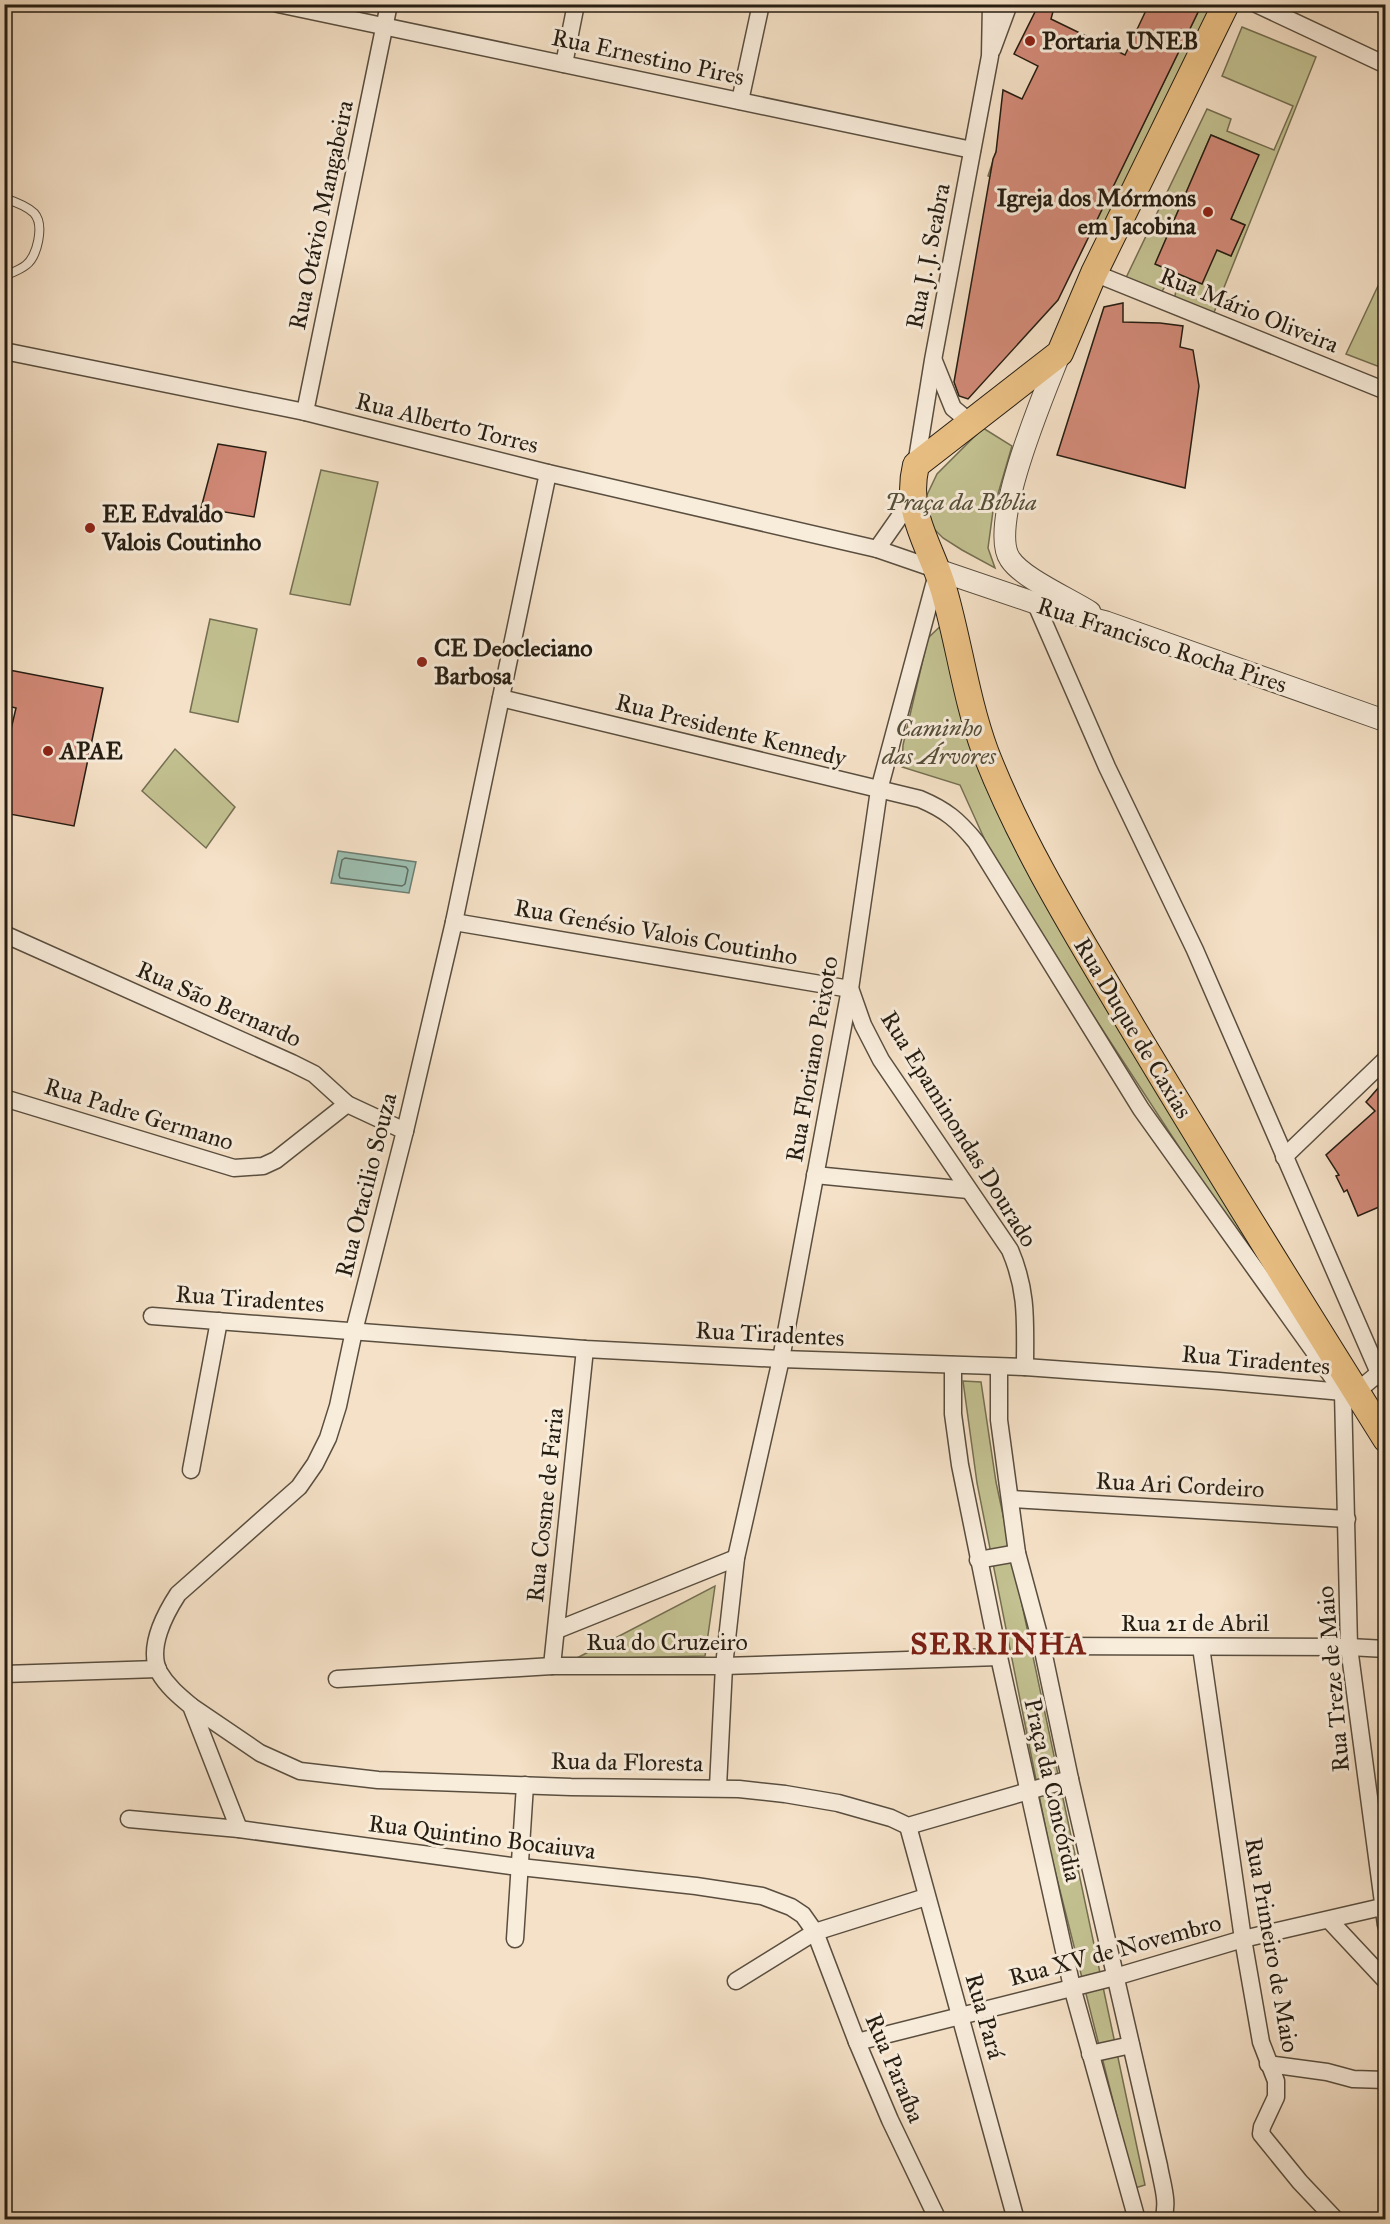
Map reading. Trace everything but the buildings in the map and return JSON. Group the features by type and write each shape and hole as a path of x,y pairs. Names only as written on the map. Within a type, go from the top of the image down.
{"main road":[{"path":"912,499 912,482 916,465 1060,353 1094,273 1226,4"},
{"name":"Rua Duque de Caxias","path":"912,499 919,527 940,579 984,748 1000,788 1055,897 1350,1392 1386,1439"}],"street":[{"name":"Rua Ernestino Pires","path":"278,4 972,150"},
{"name":"Rua Otávio Mangabeira","path":"305,412 389,4"},
{"path":"564,64 576,4"},
{"path":"740,101 761,4"},
{"name":"Rua J. J. Seabra","path":"916,465 933,360 990,57 991,4"},
{"name":"Rua J. J. Seabra","path":"990,57 1000,35 1009,4"},
{"path":"1256,4 1386,65"},
{"name":"Rua Mário Oliveira","path":"1094,273 1386,391"},
{"name":"Rua Alberto Torres","path":"4,351 305,412 548,473 877,549"},
{"path":"1060,353 1027,439 1004,524 1003,543 1010,560 1026,574 1106,622"},
{"path":"933,360 953,408 971,423"},
{"name":"Rua Otacilio Souza","path":"158,1670 157,1642 161,1626 178,1594 299,1486 315,1464 328,1438 338,1407 354,1331 405,1131 454,922 548,473"},
{"path":"877,549 912,499"},
{"name":"Rua Francisco Rocha Pires","path":"877,549 940,579 1106,622 1386,721"},
{"name":"Rua Floriano Peixoto","path":"718,1787 724,1666 736,1558 781,1359 850,989 879,790 940,579"},
{"path":"1035,602 1107,766 1195,950 1382,1378"},
{"name":"Rua Presidente Kennedy","path":"501,698 879,790"},
{"name":"Rua Duque de Caxias","path":"879,790 920,799 942,808 960,822 976,842 1141,1109 1350,1392"},
{"name":"Rua Genésio Valois Coutinho","path":"454,922 850,989"},
{"name":"Rua São Bernardo","path":"4,934 292,1063 314,1074 347,1104 405,1131"},
{"name":"Rua Epaminondas Dourado","path":"850,989 863,1025 881,1060 1010,1250 1018,1270 1025,1306 1024,1367"},
{"path":"1284,1157 1386,1059"},
{"name":"Rua Padre Germano","path":"4,1098 234,1168 263,1166 276,1160 347,1104"},
{"path":"815,1175 968,1190"},
{"name":"Rua Tiradentes","path":"152,1316 585,1349 781,1359 1024,1367 1350,1392 1382,1378"},
{"path":"191,1470 219,1321"},
{"name":"Rua Cosme de Faria","path":"552,1666 585,1349"},
{"name":"Praça da Concórdia","path":"952,1365 953,1414 978,1560 1072,1987 1137,2220"},
{"name":"Praça da Concórdia","path":"999,1367 999,1420 1017,1553 1042,1647 1159,2166 1164,2216"},
{"name":"Rua Treze de Maio","path":"1350,1392 1347,1519 1349,1647 1386,1925"},
{"name":"Rua Ari Cordeiro","path":"1010,1499 1347,1519"},
{"path":"978,1560 1017,1553"},
{"path":"557,1630 736,1558"},
{"name":"Rua 21 de Abril","path":"1042,1647 1349,1647"},
{"name":"Rua Primeiro de Maio","path":"1201,1647 1243,1939 1261,2042 1276,2081 1276,2097 1262,2127 1262,2136 1300,2182 1336,2220"},
{"path":"1349,1647 1386,1649"},
{"name":"Rua do Cruzeiro","path":"337,1679 552,1666 724,1666 999,1657"},
{"path":"4,1674 158,1670 175,1693 191,1706 239,1829"},
{"name":"Rua da Floresta","path":"191,1706 260,1753 300,1771 378,1780 525,1785 718,1787 785,1794 838,1803 891,1818 908,1826"},
{"path":"908,1826 1070,1779"},
{"path":"515,1939 525,1785"},
{"name":"Rua Quintino Bocaiuva","path":"129,1819 239,1829 520,1867 696,1886 762,1896 791,1907 803,1916 815,1932"},
{"name":"Rua Pará","path":"908,1826 1017,2220"},
{"path":"736,1981 815,1932 926,1897"},
{"name":"Rua XV de Novembro","path":"857,2042 960,2018 1115,1977 1243,1939 1384,1906"},
{"path":"1329,1920 1386,1981"},
{"name":"Rua Paraíba","path":"815,1932 890,2120 938,2220"},
{"path":"1090,2054 1131,2045"},
{"path":"1268,2064 1327,2072 1353,2079 1386,2079"},
{"path":"1146,2220 1164,2216"}],"lane":[{"path":"4,198 34,213 40,238 33,258 26,266 4,276"}],"green space":[{"path":"1195,5 1213,5 1106,228 1091,229 988,176 996,152 1095,223 1200,8"},
{"path":"1242,27 1316,57 1211,320 1173,305 1177,286 1182,275 1217,250 1231,256 1245,225 1231,219 1258,155 1211,135 1156,263 1173,271 1158,299 1123,284 1207,109 1231,119 1227,131 1274,150 1293,106 1222,76"},
{"path":"1385,271 1385,369 1346,354"},
{"name":"Praça da Bíblia","path":"983,428 1012,446 993,511 988,548 995,568 943,538 932,527 926,497 937,474"},
{"path":"321,470 378,482 350,605 290,594"},
{"path":"210,619 257,629 238,722 190,712"},
{"name":"Caminho das Árvores","path":"946,621 981,761 1325,1352 1247,1251 1057,960 993,858 960,785 902,767 903,745 928,638"},
{"path":"175,749 235,807 206,848 142,791"},
{"path":"963,1381 981,1382 996,1482 1145,2185 1135,2188 1051,1855 977,1483"},
{"path":"715,1586 705,1656 575,1659"}],"water":[{"path":"338,851 416,862 409,893 331,883"}],"place":[{"name":"Portaria UNEB","path":"1030,41"},
{"name":"Igreja dos Mórmons em Jacobina","path":"1208,212"},
{"name":"EE Edvaldo Valois Coutinho","path":"90,528"},
{"name":"CE Deocleciano Barbosa","path":"422,662"},
{"name":"APAE","path":"48,751"}],"district":[{"name":"SERRINHA","path":"999,1644"}]}
